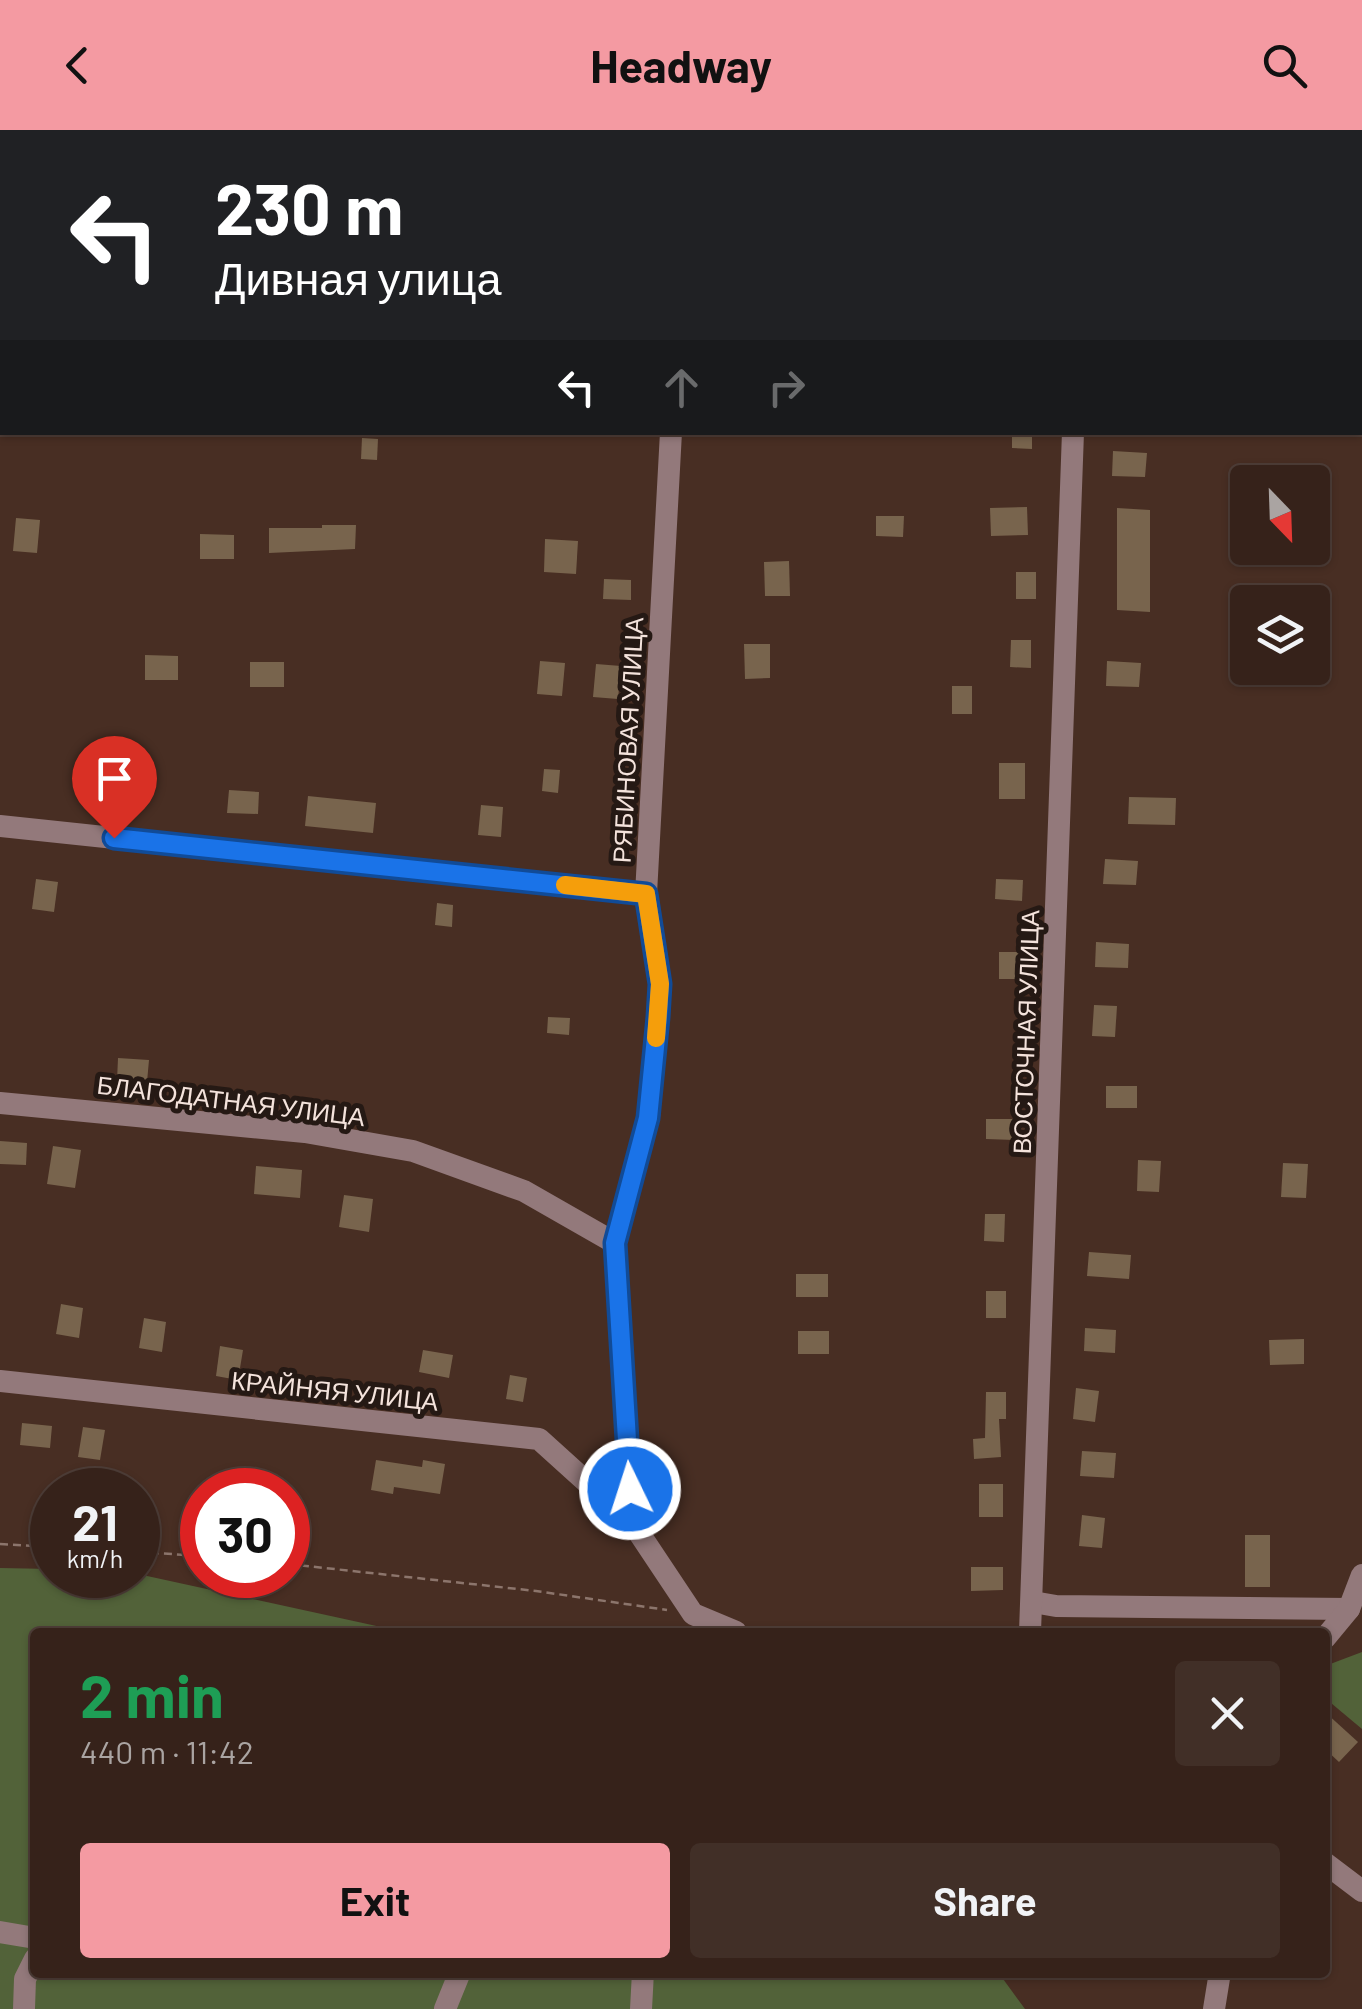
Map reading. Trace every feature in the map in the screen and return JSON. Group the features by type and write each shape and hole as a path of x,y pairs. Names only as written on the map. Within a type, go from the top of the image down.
{"street":[{"name":"РЯБИНОВАЯ УЛИЦА","path":"633,1524 615,1243 648,1118 660,984 646,894 671,435"},
{"name":"ВОСТОЧНАЯ УЛИЦА","path":"1030,1628 1073,435"},
{"path":"0,826 646,894"},
{"name":"БЛАГОДАТНАЯ УЛИЦА","path":"0,1103 305,1132 413,1151 524,1191 615,1243"},
{"name":"КРАЙНЯЯ УЛИЦА","path":"0,1381 538,1439 633,1524 693,1614"},
{"path":"1330,1632 1349,1609 1362,1575"},
{"path":"1033,1602 1056,1606 1349,1609"},
{"path":"693,1614 726,1628"},
{"path":"1330,1867 1362,1892"},
{"path":"0,1932 30,1937"},
{"path":"24,2009 25,1978 30,1968"},
{"path":"445,2009 458,1978"},
{"path":"640,2009 643,1978"},
{"path":"1214,2009 1219,1978"}],"path":[{"path":"0,1544 30,1546"},
{"path":"310,1566 536,1591 693,1614"}],"green space":[{"path":"0,1568 30,1569 30,1598 160,1598 160,1579 180,1583 180,1598 248,1598 386,1628 30,1628 30,1978 1002,1978 1025,2009 0,2009"},
{"path":"1362,1652 1362,1729 1330,1702 1330,1664"}],"building":[{"path":"1012,435 1032,435 1032,449 1012,448"},
{"path":"362,438 378,439 377,460 361,459"},
{"path":"1113,451 1147,453 1145,477 1112,476"},
{"path":"1027,507 1028,535 991,536 990,508"},
{"path":"1117,508 1150,510 1150,612 1117,610"},
{"path":"876,516 904,516 903,537 876,536"},
{"path":"16,518 40,520 37,553 13,551"},
{"path":"356,525 355,549 269,553 269,528"},
{"path":"200,534 234,535 234,559 200,559"},
{"path":"545,539 578,541 576,574 544,572"},
{"path":"789,561 790,596 765,596 764,562"},
{"path":"1016,572 1036,572 1036,599 1016,599"},
{"path":"604,579 631,580 631,600 603,599"},
{"path":"1011,640 1031,640 1031,668 1010,667"},
{"path":"744,644 770,644 770,678 745,679"},
{"path":"145,655 178,656 178,680 145,680"},
{"path":"540,661 565,663 562,696 537,694"},
{"path":"1107,661 1141,663 1139,687 1106,686"},
{"path":"250,662 284,662 284,687 250,687"},
{"path":"596,664 621,666 618,699 593,697"},
{"path":"952,686 972,686 972,714 952,714"},
{"path":"999,763 1025,763 1025,799 999,799"},
{"path":"544,769 560,770 558,793 542,791"},
{"path":"229,790 259,792 258,814 227,813"},
{"path":"308,796 376,803 373,833 305,826"},
{"path":"1129,797 1176,798 1175,825 1128,824"},
{"path":"481,805 503,807 501,837 478,835"},
{"path":"1105,859 1138,861 1136,885 1103,884"},
{"path":"36,879 58,882 54,912 32,909"},
{"path":"996,879 1023,880 1022,901 995,899"},
{"path":"437,903 453,905 452,927 435,925"},
{"path":"1096,942 1129,944 1128,968 1095,967"},
{"path":"999,952 1019,952 1019,979 999,979"},
{"path":"1094,1005 1117,1006 1115,1037 1092,1036"},
{"path":"548,1017 570,1018 569,1035 547,1033"},
{"path":"118,1058 149,1060 147,1082 117,1081"},
{"path":"1106,1086 1137,1086 1137,1108 1106,1108"},
{"path":"986,1119 1014,1119 1014,1140 986,1139"},
{"path":"0,1141 27,1143 26,1165 0,1164"},
{"path":"53,1146 81,1150 75,1188 47,1184"},
{"path":"1138,1160 1161,1161 1159,1192 1137,1191"},
{"path":"1283,1163 1308,1164 1306,1198 1281,1197"},
{"path":"256,1166 302,1170 300,1198 254,1194"},
{"path":"344,1195 373,1199 369,1232 339,1227"},
{"path":"985,1214 1005,1214 1004,1242 984,1241"},
{"path":"1089,1252 1131,1255 1129,1279 1087,1276"},
{"path":"796,1274 828,1274 828,1297 796,1297"},
{"path":"986,1291 1006,1291 1006,1318 986,1318"},
{"path":"61,1304 83,1308 79,1338 56,1334"},
{"path":"144,1318 166,1322 162,1352 139,1348"},
{"path":"1085,1328 1116,1330 1115,1353 1084,1351"},
{"path":"798,1331 829,1331 829,1354 798,1354"},
{"path":"1304,1339 1304,1364 1270,1365 1269,1340"},
{"path":"220,1346 243,1350 238,1380 216,1376"},
{"path":"423,1350 453,1355 449,1378 419,1372"},
{"path":"510,1375 527,1378 523,1402 506,1399"},
{"path":"1076,1388 1099,1391 1095,1422 1073,1419"},
{"path":"986,1392 1006,1392 1006,1419 999,1419 1001,1457 974,1459 973,1439 985,1438"},
{"path":"22,1423 52,1426 50,1448 20,1445"},
{"path":"83,1427 105,1430 100,1460 78,1457"},
{"path":"1082,1451 1116,1453 1114,1478 1080,1476"},
{"path":"376,1460 422,1467 423,1460 445,1464 440,1494 394,1487 393,1494 371,1490"},
{"path":"979,1484 1003,1484 1003,1517 979,1517"},
{"path":"1082,1515 1105,1518 1102,1548 1079,1546"},
{"path":"1245,1535 1270,1535 1270,1587 1245,1587"},
{"path":"971,1567 1003,1567 1003,1590 971,1591"},
{"path":"1330,1717 1358,1742 1339,1762 1330,1754"}],"slow traffic":[{"path":"565,885 646,894 660,984 656,1038"}],"route":[{"path":"114,838 646,894 660,984 658,1017 648,1118 615,1243 630,1489"}]}
